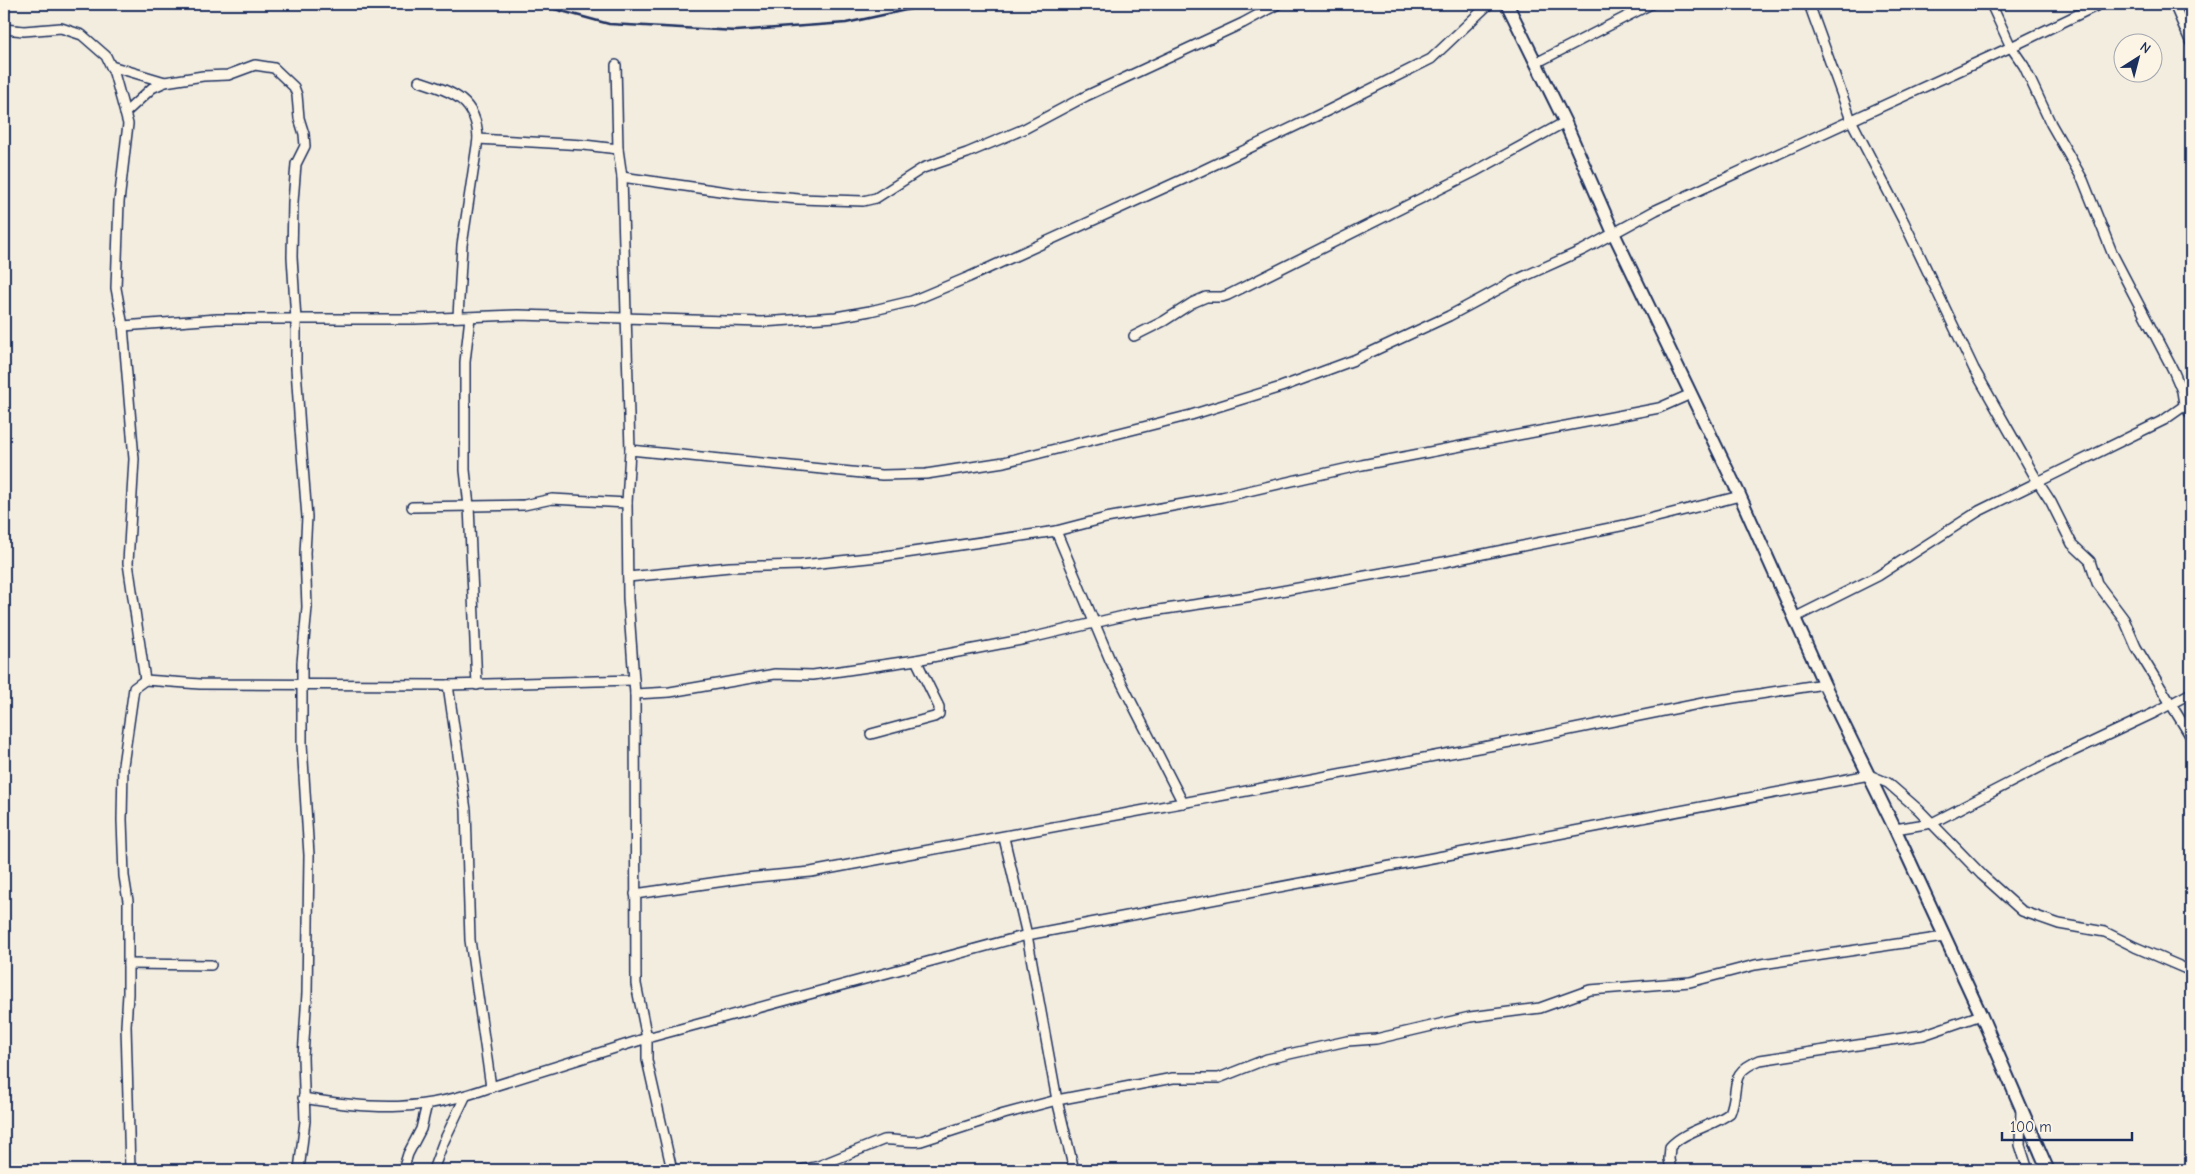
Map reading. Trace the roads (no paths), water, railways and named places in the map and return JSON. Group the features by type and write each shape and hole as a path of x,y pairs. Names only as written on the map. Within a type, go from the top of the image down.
{"main road":[{"path":"1508,4 1565,122 1613,232 1740,496 1824,684 1870,774 1981,1015 2048,1170"}],"street":[{"path":"622,176 780,198 863,201 876,198 923,168 968,153 1024,129 1086,96 1244,23 1278,4"},
{"path":"123,326 217,320 458,318 518,315 762,322 836,317 912,301 1199,172 1431,59 1489,4"},
{"path":"1536,63 1651,4"},
{"path":"1809,4 1851,120 1904,222 1974,369 2051,502 2072,544 2090,561 2097,583 2124,619 2136,646 2191,738"},
{"path":"1991,4 2011,47 2024,66 2051,124 2083,180 2113,254 2173,370 2188,403 2191,415"},
{"path":"630,450 882,475 926,474 1004,462 1191,415 1281,387 1354,360 1449,316 1514,281 1583,250 1656,210 2011,47 2100,4"},
{"path":"2174,4 2191,43"},
{"path":"4,29 24,31 62,28 73,30 96,46 106,56 111,66 128,124 119,202 116,288 123,326 134,459 128,563 146,680"},
{"path":"125,113 152,88 165,82 204,76 228,75 256,65 274,68 294,87 297,95 304,146 296,164 292,257 296,320 296,368 307,517 305,553 307,607 302,664 302,744 310,854 307,993 303,1057 305,1121 300,1170"},
{"path":"616,65 618,149 622,176 630,450 628,577 635,694 636,984 647,1038 647,1060 672,1170"},
{"path":"111,66 165,82"},
{"path":"419,81 453,93 467,103 478,124 478,139 462,245 458,318"},
{"path":"1134,336 1206,297 1222,298 1474,172 1565,122"},
{"path":"478,139 584,145 618,149"},
{"path":"470,317 465,362 465,470 469,506 477,685"},
{"path":"628,577 730,567 800,565 878,557 1056,531 1106,518 1222,497 1362,465 1659,408 1691,394"},
{"path":"1794,618 1878,576 1979,511 2164,420 2188,403"},
{"path":"635,694 670,692 775,674 813,675 916,660 1026,639 1132,614 1247,597 1444,562 1625,525 1740,496"},
{"path":"412,507 524,504 552,499 628,503"},
{"path":"1056,531 1118,676 1183,803"},
{"path":"870,734 938,716 939,707 916,660"},
{"path":"130,1170 126,1026 128,900 124,876 122,820 123,765 134,688 146,680 200,684 477,685 634,680"},
{"path":"635,894 746,878 812,872 1004,838 1510,742 1708,702 1824,684"},
{"path":"448,685 466,810 470,940 492,1087"},
{"path":"1895,830 1932,822 2191,693"},
{"path":"303,1098 344,1105 380,1108 427,1104 465,1097 647,1038 1027,935 1870,774 1888,783 1932,822 1982,875 2022,911 2059,924 2105,932 2191,971"},
{"path":"1004,838 1027,935 1057,1100 1074,1170"},
{"path":"801,1170 816,1167 882,1140 892,1139 909,1143 921,1141 1004,1114 1057,1100 1173,1078 1219,1078 1249,1065 1275,1057 1348,1040 1376,1039 1470,1017 1540,1008 1590,990 1690,982 1755,965 1944,937"},
{"path":"128,964 211,965"},
{"path":"1671,1170 1669,1159 1670,1147 1682,1137 1723,1119 1730,1113 1737,1077 1748,1065 1760,1060 1923,1035 1981,1015"},
{"path":"433,1170 443,1143 465,1097"},
{"path":"403,1170 408,1154 421,1129 427,1104"},
{"path":"2021,1104 2020,1145 2028,1170"}],"railway":[{"path":"536,4 609,24 736,31 846,23 934,4"}]}
